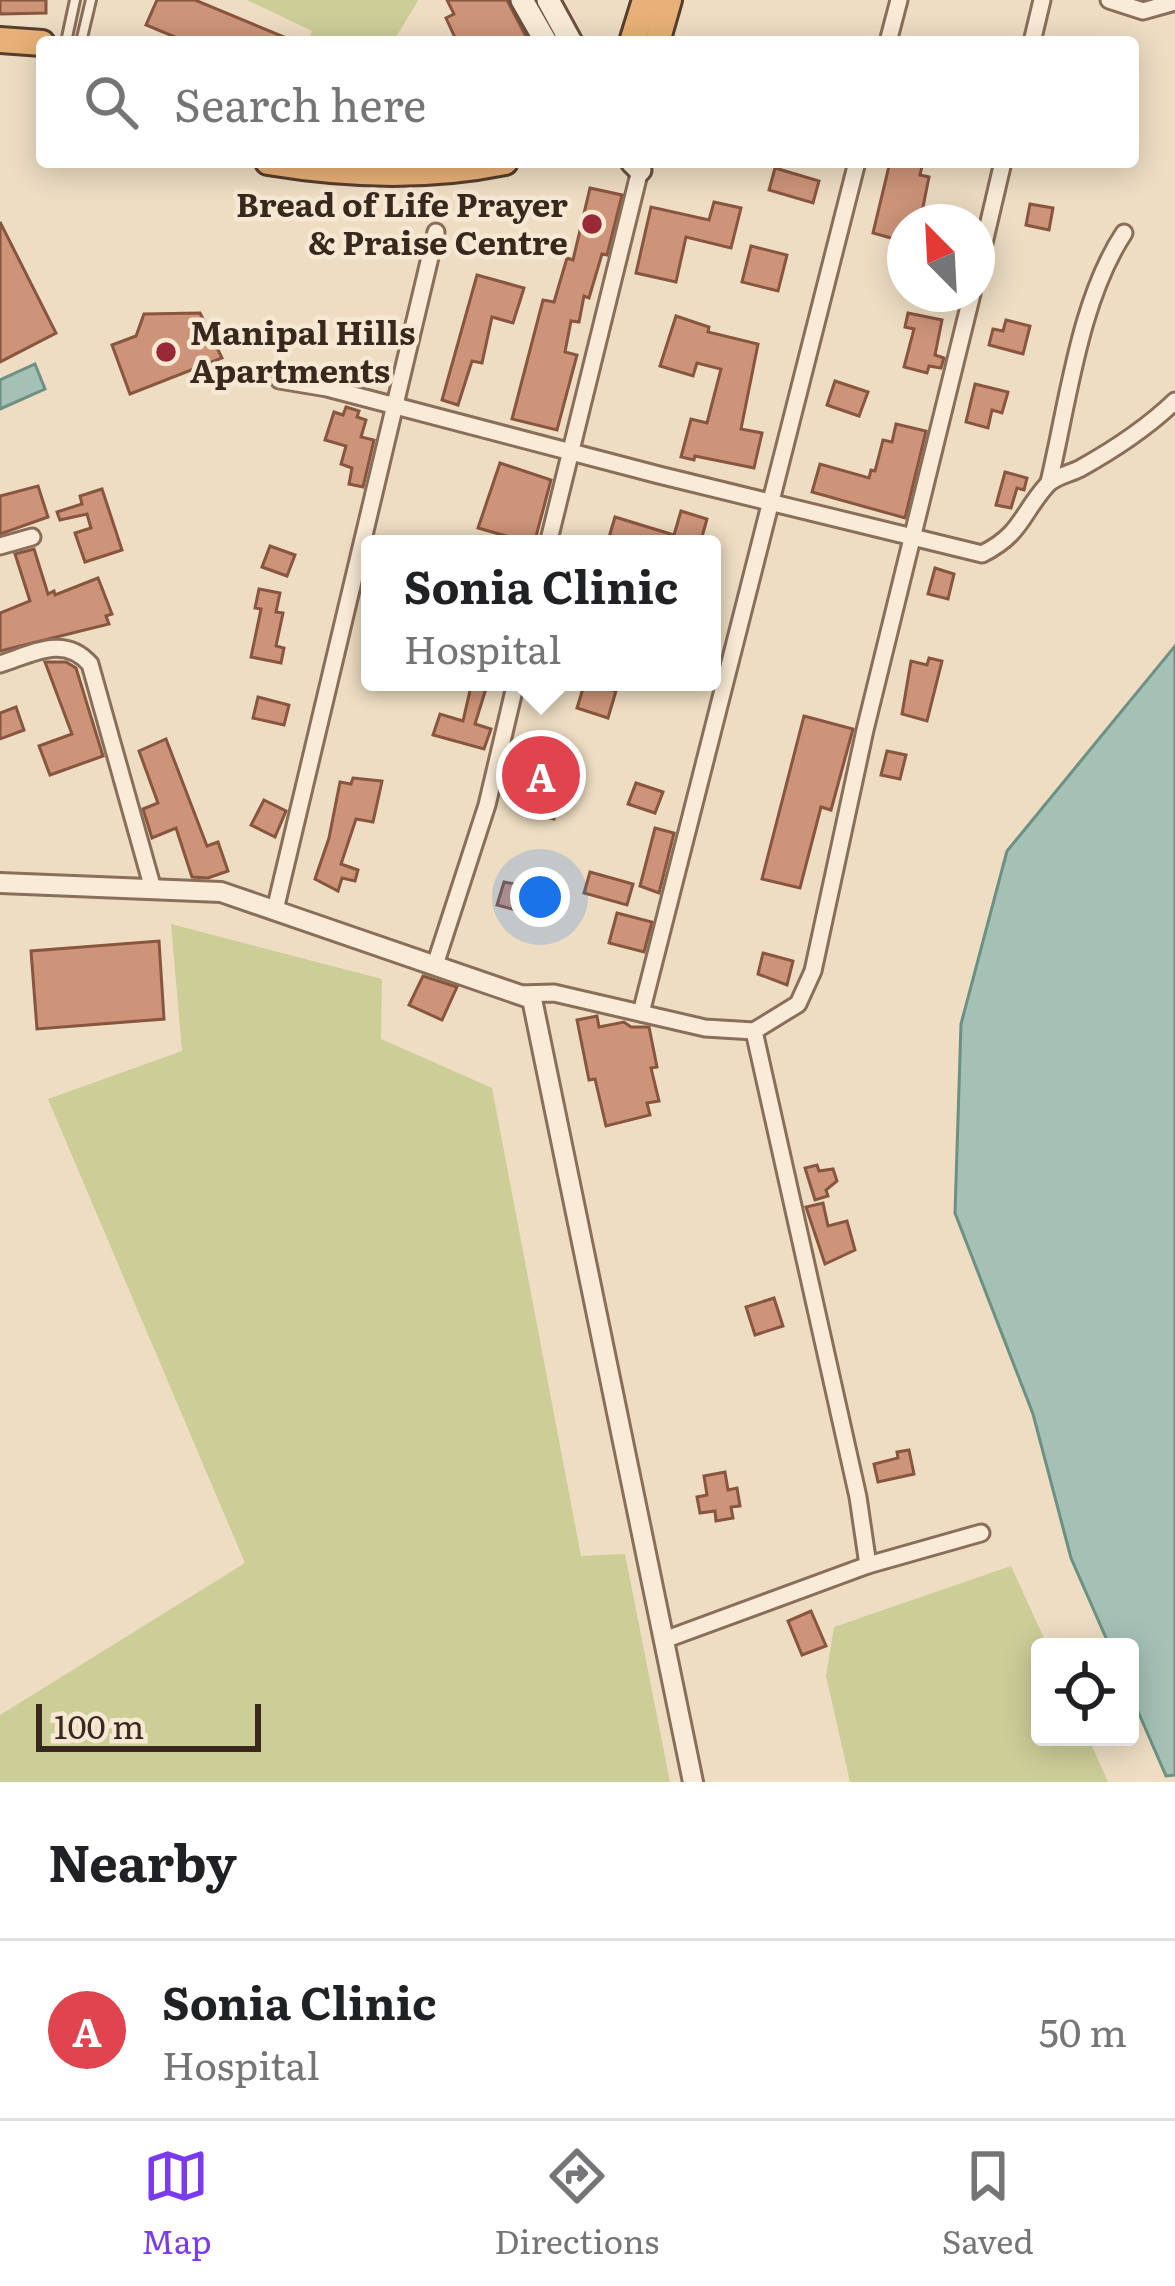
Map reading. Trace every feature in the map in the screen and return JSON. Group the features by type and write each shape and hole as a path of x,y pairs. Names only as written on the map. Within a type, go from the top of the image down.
{"highway":[{"path":"634,36 645,0"},
{"path":"659,36 669,0"},
{"path":"0,40 26,54"},
{"path":"329,168 390,174 468,168"}],"main road":[{"path":"522,0 543,36"},
{"path":"548,0 568,36"}],"street":[{"path":"890,36 899,0"},
{"path":"1033,36 1042,0"},
{"path":"1109,0 1143,10 1175,2"},
{"path":"550,535 635,168"},
{"path":"641,1013 856,168"},
{"path":"993,204 1002,168"},
{"path":"363,535 436,232"},
{"path":"279,380 327,388 982,554 1024,522 1049,482 1089,314 1106,261 1124,233"},
{"path":"516,994 554,993 705,1028 754,1031 798,1004 813,971 855,773 968,312"},
{"path":"1049,482 1151,424 1175,401"},
{"path":"0,546 32,537"},
{"path":"274,910 361,543"},
{"path":"0,664 53,647 69,647 90,664 153,889"},
{"path":"435,965 487,805 514,691"},
{"path":"0,884 221,892 532,999 693,1782"},
{"path":"754,1031 858,1497 868,1565"},
{"path":"664,1640 868,1565 981,1533"}],"lane":[{"path":"67,36 75,0"},
{"path":"82,36 91,0"}],"green space":[{"path":"247,0 418,0 396,36 310,36 312,31"},
{"path":"171,924 382,979 381,1039 492,1088 581,1556 625,1554 670,1782 0,1782 0,1715 245,1563 48,1099 182,1051"},
{"path":"1011,1566 1044,1638 1031,1638 1031,1746 1092,1746 1108,1782 850,1782 826,1676 834,1627"}],"shaded area":[{"path":"35,364 45,389 0,409 0,380"},
{"path":"1175,646 1175,1775 1166,1776 1139,1714 1139,1638 1106,1638 1071,1558 1033,1414 955,1213 961,1024 1007,851"}],"building":[{"path":"0,0 46,0 46,13 0,14"},
{"path":"157,0 195,0 282,36 173,36 146,25"},
{"path":"447,0 507,0 526,36 454,36 446,18 454,14"},
{"path":"775,168 819,181 813,203 769,190"},
{"path":"889,168 922,168 920,175 929,177 924,204 887,204 887,237 873,233"},
{"path":"590,188 622,195 607,255 602,254 589,298 584,296 579,322 571,321 565,352 577,355 557,430 512,419 543,300 554,302 567,258 573,260"},
{"path":"714,202 741,208 731,248 686,237 676,282 636,273 651,207 709,220"},
{"path":"1030,204 1053,208 1049,230 1026,225"},
{"path":"0,222 56,333 0,362"},
{"path":"751,246 787,255 778,291 742,282"},
{"path":"477,275 524,288 513,323 492,317 482,363 472,361 458,405 442,400"},
{"name":"Manipal Hills Apartments","path":"200,313 222,358 130,394 112,345 136,336 144,314"},
{"path":"908,313 942,320 935,355 944,358 941,368 929,366 927,373 904,367 914,329 905,327"},
{"path":"676,316 709,327 708,332 758,344 741,429 762,433 754,468 681,457 691,419 707,423 721,369 697,363 693,376 660,366"},
{"path":"1006,320 1030,326 1023,354 989,345 993,329 1003,331"},
{"path":"835,381 868,392 859,416 827,405"},
{"path":"975,384 1008,392 1002,413 992,410 988,428 966,422"},
{"path":"346,407 359,411 357,417 366,420 361,437 374,440 363,487 349,484 352,468 341,464 346,446 325,440 334,412 343,415"},
{"path":"896,424 926,431 905,518 812,492 820,464 869,478 883,440 892,442"},
{"path":"500,463 551,480 536,535 502,535 478,528"},
{"path":"1005,472 1027,478 1024,490 1017,488 1011,508 996,505"},
{"path":"38,486 48,517 0,534 0,496"},
{"path":"102,489 122,550 85,562 75,533 91,528 87,514 60,520 57,512 82,504 80,496"},
{"path":"681,511 707,519 703,535 674,535"},
{"path":"615,517 674,535 610,535"},
{"path":"270,546 295,555 287,576 262,567"},
{"path":"34,549 48,594 98,578 112,614 106,616 109,624 0,651 0,613 30,601 15,554"},
{"path":"935,568 954,574 948,599 928,594"},
{"path":"259,589 280,593 276,612 283,613 276,646 284,648 281,663 251,657 261,609 255,608"},
{"path":"929,658 942,661 927,721 902,714 911,661 927,665"},
{"path":"45,662 66,662 76,668 103,756 50,775 39,746 72,734"},
{"path":"470,691 485,691 475,724 491,729 484,749 433,735 440,714 463,721"},
{"path":"582,691 616,691 608,718 577,708"},
{"path":"258,697 289,705 284,725 253,718"},
{"path":"16,707 24,730 0,739 0,713"},
{"path":"804,716 853,729 831,810 821,807 800,888 762,879"},
{"path":"166,739 207,846 218,842 228,871 208,878 192,877 176,828 152,838 143,809 158,803 139,751"},
{"path":"534,750 569,759 554,819 518,811"},
{"path":"887,751 906,755 900,779 881,775"},
{"path":"353,778 382,781 373,822 356,819 341,864 358,870 355,881 342,878 338,891 315,879 340,782 351,784"},
{"path":"636,783 663,792 655,813 628,804"},
{"path":"264,800 286,811 275,837 251,825"},
{"path":"655,828 674,833 659,893 640,886"},
{"path":"590,872 633,884 627,905 584,893"},
{"path":"504,882 530,887 523,912 497,905"},
{"path":"617,913 652,922 644,952 609,943"},
{"path":"159,941 164,1019 37,1029 31,951"},
{"path":"763,953 793,961 787,985 758,974"},
{"path":"423,976 457,987 442,1020 409,1005"},
{"path":"597,1016 599,1027 624,1022 649,1027 659,1101 647,1103 650,1115 606,1126 595,1079 589,1080 577,1020"},
{"path":"817,1165 819,1171 833,1169 837,1181 826,1190 828,1196 815,1200 805,1168"},
{"path":"823,1203 828,1226 847,1221 855,1250 825,1264 806,1207"},
{"path":"774,1298 783,1326 755,1335 746,1307"},
{"path":"909,1450 914,1474 878,1482 874,1464"},
{"path":"725,1472 728,1490 737,1488 740,1506 731,1507 733,1518 716,1521 715,1511 700,1513 697,1497 707,1495 704,1476"},
{"path":"811,1611 826,1646 802,1655 788,1621"}],"place":[{"name":"Bread of Life Prayer & Praise Centre","path":"592,224"},
{"name":"Manipal Hills Apartments","path":"166,352"},
{"name":"Sonia Clinic","path":"541,775"}]}
